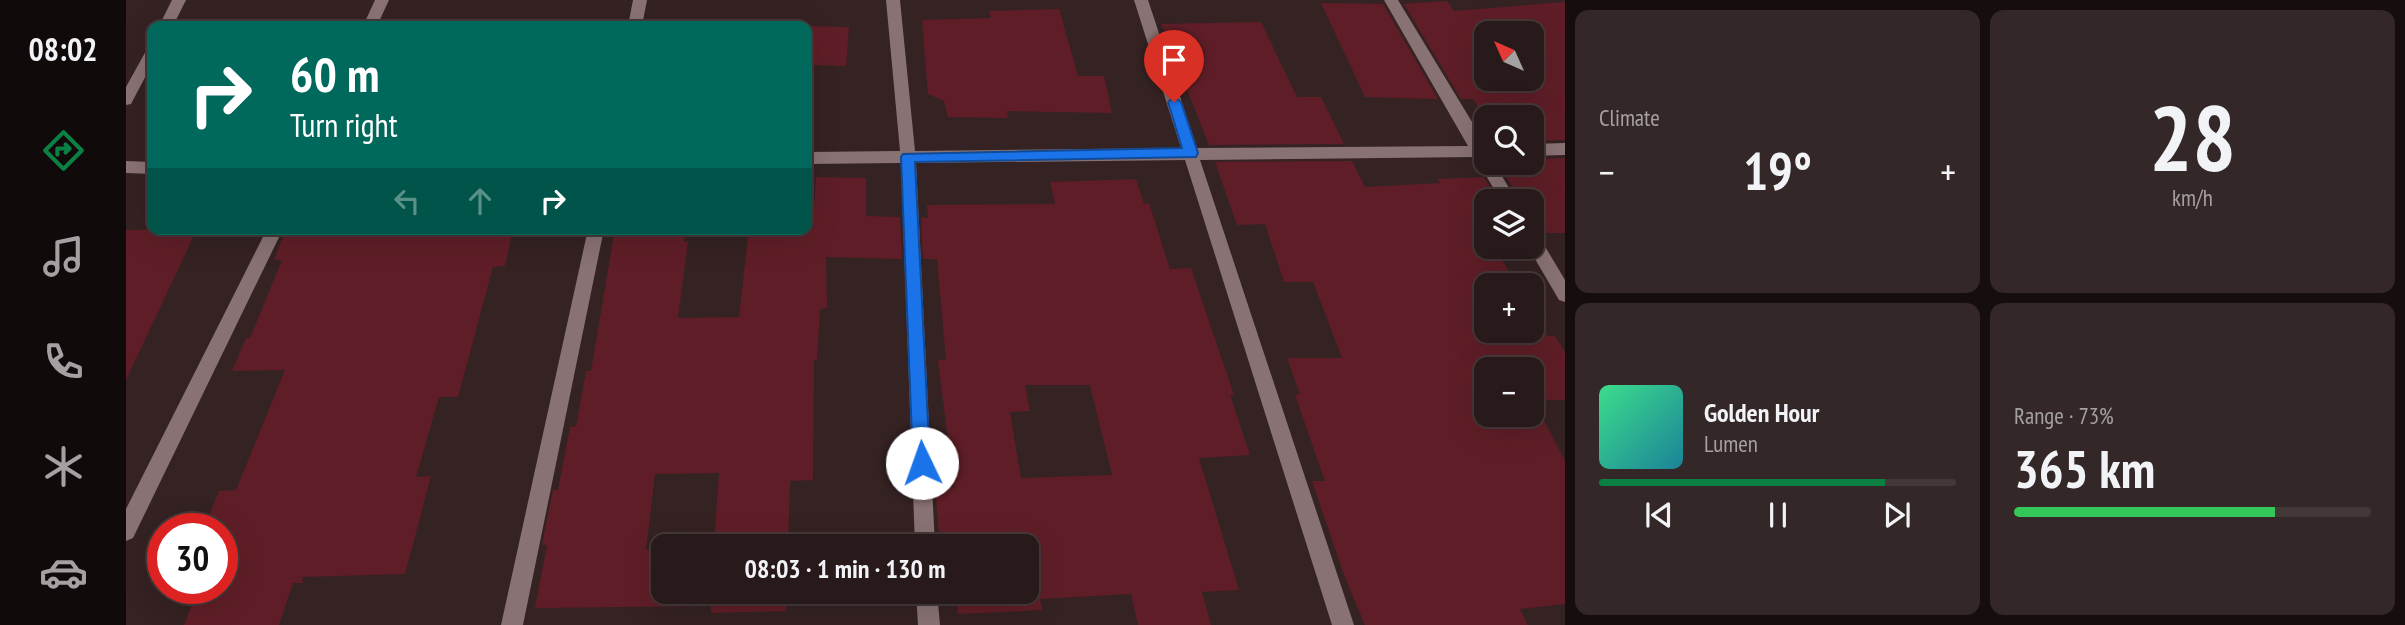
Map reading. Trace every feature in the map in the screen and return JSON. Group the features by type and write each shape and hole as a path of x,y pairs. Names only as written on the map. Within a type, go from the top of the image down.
{"street":[{"path":"168,21 179,0"},
{"path":"372,21 382,0"},
{"path":"636,21 640,0"},
{"path":"893,0 908,157 924,534"},
{"path":"1141,0 1343,625"},
{"path":"1391,0 1474,140"},
{"path":"126,100 147,61"},
{"path":"1544,150 1565,149"},
{"path":"812,158 1191,153 1474,157"},
{"path":"126,167 147,168"},
{"path":"126,531 272,235"},
{"path":"512,625 595,235"},
{"path":"1544,259 1565,295"},
{"path":"928,604 929,625"}],"building":[{"path":"1447,1 1454,11 1565,2 1565,140 1544,141 1544,105 1477,105 1473,99 1461,99 1404,4"},
{"path":"1321,3 1383,4 1438,99 1365,97"},
{"path":"1059,9 1078,76 1104,76 1112,113 1007,111 1008,118 948,117 944,101 928,94 922,20 991,18 989,11"},
{"path":"1261,22 1297,97 1321,97 1344,144 1209,145 1161,24"},
{"path":"812,26 849,27 846,66 812,65"},
{"path":"1565,158 1565,233 1544,233 1544,189 1513,189 1506,175 1544,175 1544,159"},
{"path":"1352,161 1365,187 1440,183 1437,179 1484,177 1491,189 1474,189 1474,259 1501,259 1510,273 1474,273 1474,343 1544,343 1544,330 1548,336 1555,336 1565,352 1565,400 1544,400 1544,357 1474,357 1474,427 1544,427 1544,421 1565,461 1565,604 1520,609 1528,625 1365,625 1344,575 1312,481 1325,481 1295,395 1300,394 1287,358 1342,358 1313,282 1284,282 1265,224 1237,225 1215,162"},
{"path":"816,177 866,178 866,216 900,217 902,259 826,257 827,308 820,309 817,360 814,360 813,480 790,481 788,534 715,534 719,473 655,474 646,550 651,550 651,604 786,604 786,611 711,613 711,606 535,608 547,545 542,545 553,490 558,490 570,427 576,427 586,371 591,371 614,235 685,235 684,242 688,241 678,318 739,317 748,235 812,235"},
{"path":"1136,179 1144,204 1149,203 1170,269 1191,268 1234,395 1230,395 1250,455 1199,458 1239,590 1202,592 1211,625 1138,625 1131,594 1040,599 1042,610 958,614 957,604 1039,604 1039,534 939,534 935,488 954,487 938,360 946,360 937,259 923,259 921,217 928,218 927,205 1055,204 1050,182","holes":["1025,385 1090,385 1112,475 1021,478 1010,412 1030,411"]},
{"path":"126,230 147,230 147,235 194,235 126,380"},
{"path":"284,235 512,235 505,266 493,267 458,397 439,397 416,477 431,476 405,574 302,577 303,583 293,583 279,625 184,625 192,604 238,604 238,513 210,513 219,491 236,490 285,370 232,371 246,338 250,338 282,260 274,260"}],"route":[{"path":"922,463 908,157 1191,153 1174,102"}]}
